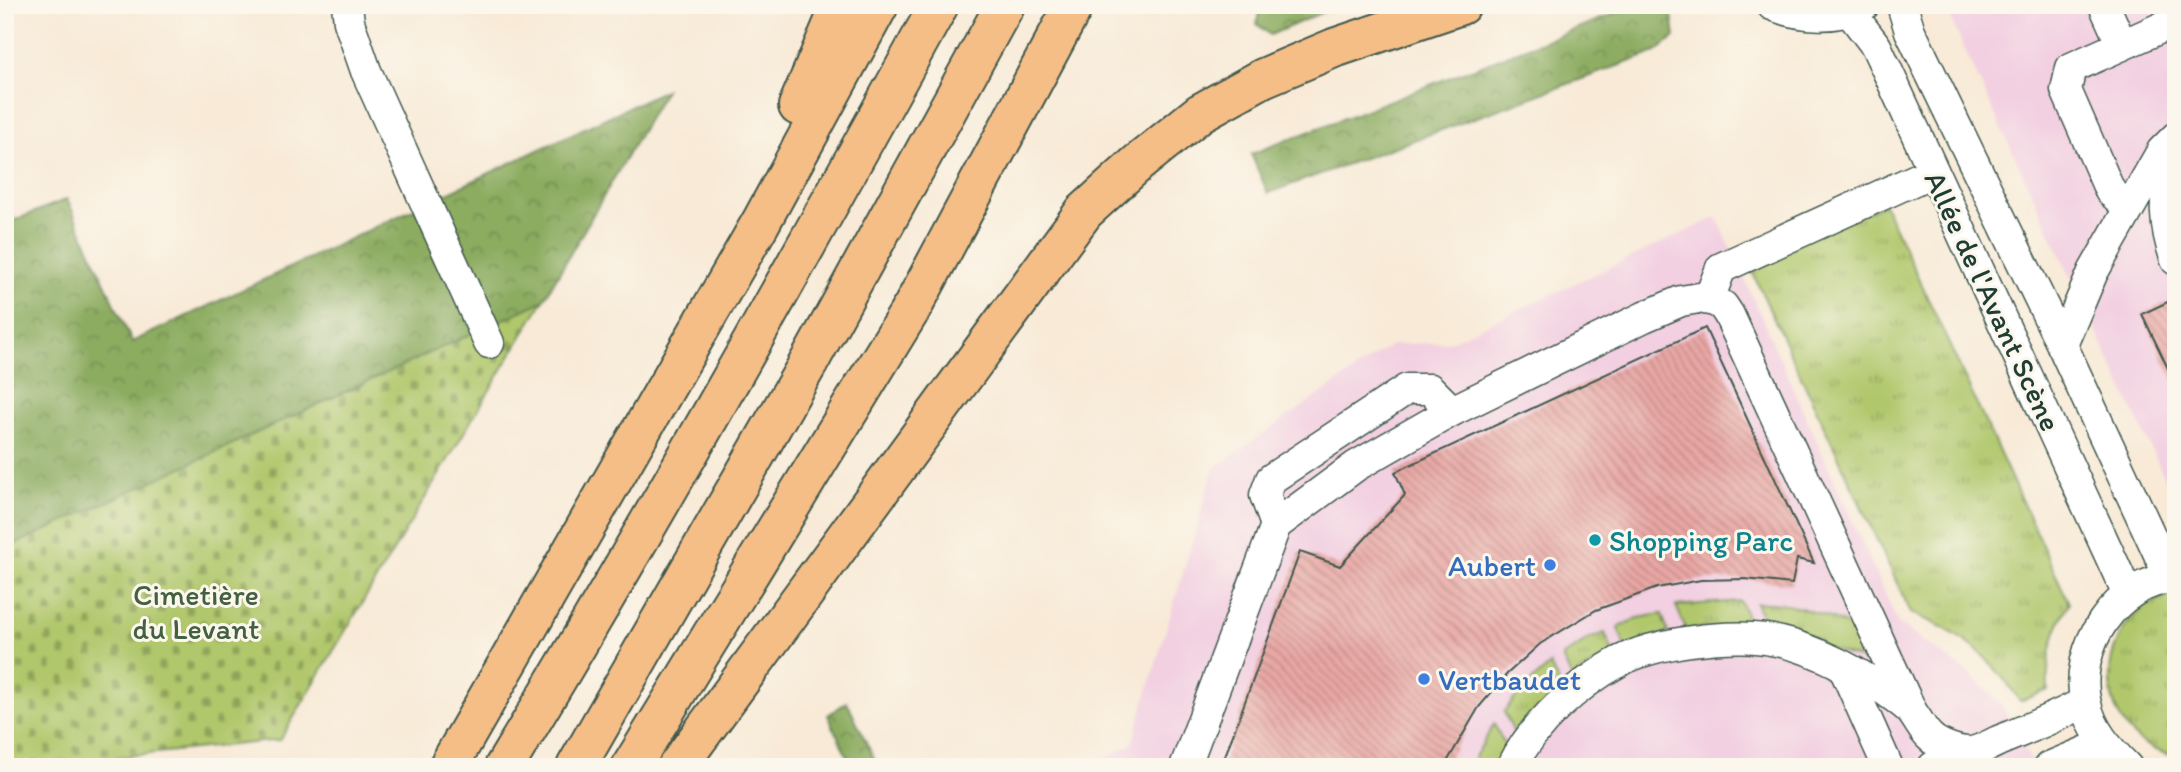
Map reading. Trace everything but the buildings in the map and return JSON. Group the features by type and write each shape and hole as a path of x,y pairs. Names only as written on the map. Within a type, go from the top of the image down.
{"highway":[{"path":"761,222 767,172 841,5"},
{"path":"448,767 761,222 879,5"},
{"path":"505,767 604,603 756,339 939,5"},
{"path":"576,767 809,362 1005,5"},
{"path":"631,767 913,306 1074,5"},
{"path":"677,767 1084,212 1138,163 1200,113 1263,78 1334,48 1461,5"}],"street":[{"path":"347,5 349,22 366,71 489,343"},
{"path":"1772,5 1813,15 1857,9"},
{"name":"Allée de l'Avant Scène","path":"1902,5 1910,31 2173,578 2147,585 2129,595 2107,615 2089,647 2083,674 2085,702 2091,722 2104,744 2127,767"},
{"path":"2105,5 2122,45"},
{"name":"Allée de l'Avant Scène","path":"1857,9 2129,595"},
{"path":"2129,208 2110,191 2066,90 2071,68 2176,21"},
{"path":"2062,345 2093,272 2162,151 2176,137"},
{"path":"2176,163 2169,176 2165,207 2176,260"},
{"path":"1709,299 1721,268 1932,172"},
{"path":"1185,767 1276,525 1356,466 1452,411 1681,301 1709,299 1723,306 1729,315 1911,710 1930,738 1947,747 1970,753"},
{"path":"1276,525 1265,495 1271,479 1407,389 1430,389 1452,411"},
{"path":"1512,767 1541,726 1571,695 1622,660 1666,646 1714,638 1766,639 1807,649 1886,691 1911,710"},
{"path":"1843,666 1888,767"},
{"path":"1933,767 1954,761 2085,702"},
{"path":"2049,767 2104,744"}],"shaded area":[{"path":"1944,5 2176,5 2174,498"},
{"name":"Shopping Parc","path":"1717,217 1898,623 1968,673 2002,706 2034,767 1087,767 1132,744 1214,468 1391,345 1449,342"}],"green space":[{"path":"1261,5 1339,5 1270,35 1257,24"},
{"path":"1637,5 1660,5 1672,15 1675,37 1656,52 1268,193 1251,154"},
{"path":"665,90 543,301 167,474 5,670 5,224 67,199 132,342"},
{"path":"1884,204 2069,603 2052,645 2048,690 2020,701 1996,670 1973,647 1961,638 1911,613 1749,265"},
{"name":"Cimetière du Levant","path":"543,301 280,740 118,757 111,767 5,767 5,549"},
{"path":"2176,595 2176,757 2151,747 2129,731 2117,712 2111,692 2110,670 2114,649 2123,630 2137,614 2154,602"},
{"path":"1740,601 1751,626 1686,629 1676,606"},
{"path":"1756,603 1794,606 1856,628 1867,651 1862,660 1767,627"},
{"path":"1662,614 1668,632 1625,647 1618,627 1638,618"},
{"path":"1605,633 1613,653 1572,678 1562,657 1589,639"},
{"path":"1550,665 1561,687 1515,735 1504,712 1521,691"},
{"path":"847,702 878,767 852,767 828,715"},
{"path":"1494,724 1507,749 1496,767 1469,767"}],"place":[{"name":"Shopping Parc","path":"1595,540"},
{"name":"Aubert","path":"1550,565"},
{"name":"Vertbaudet","path":"1424,679"}]}
